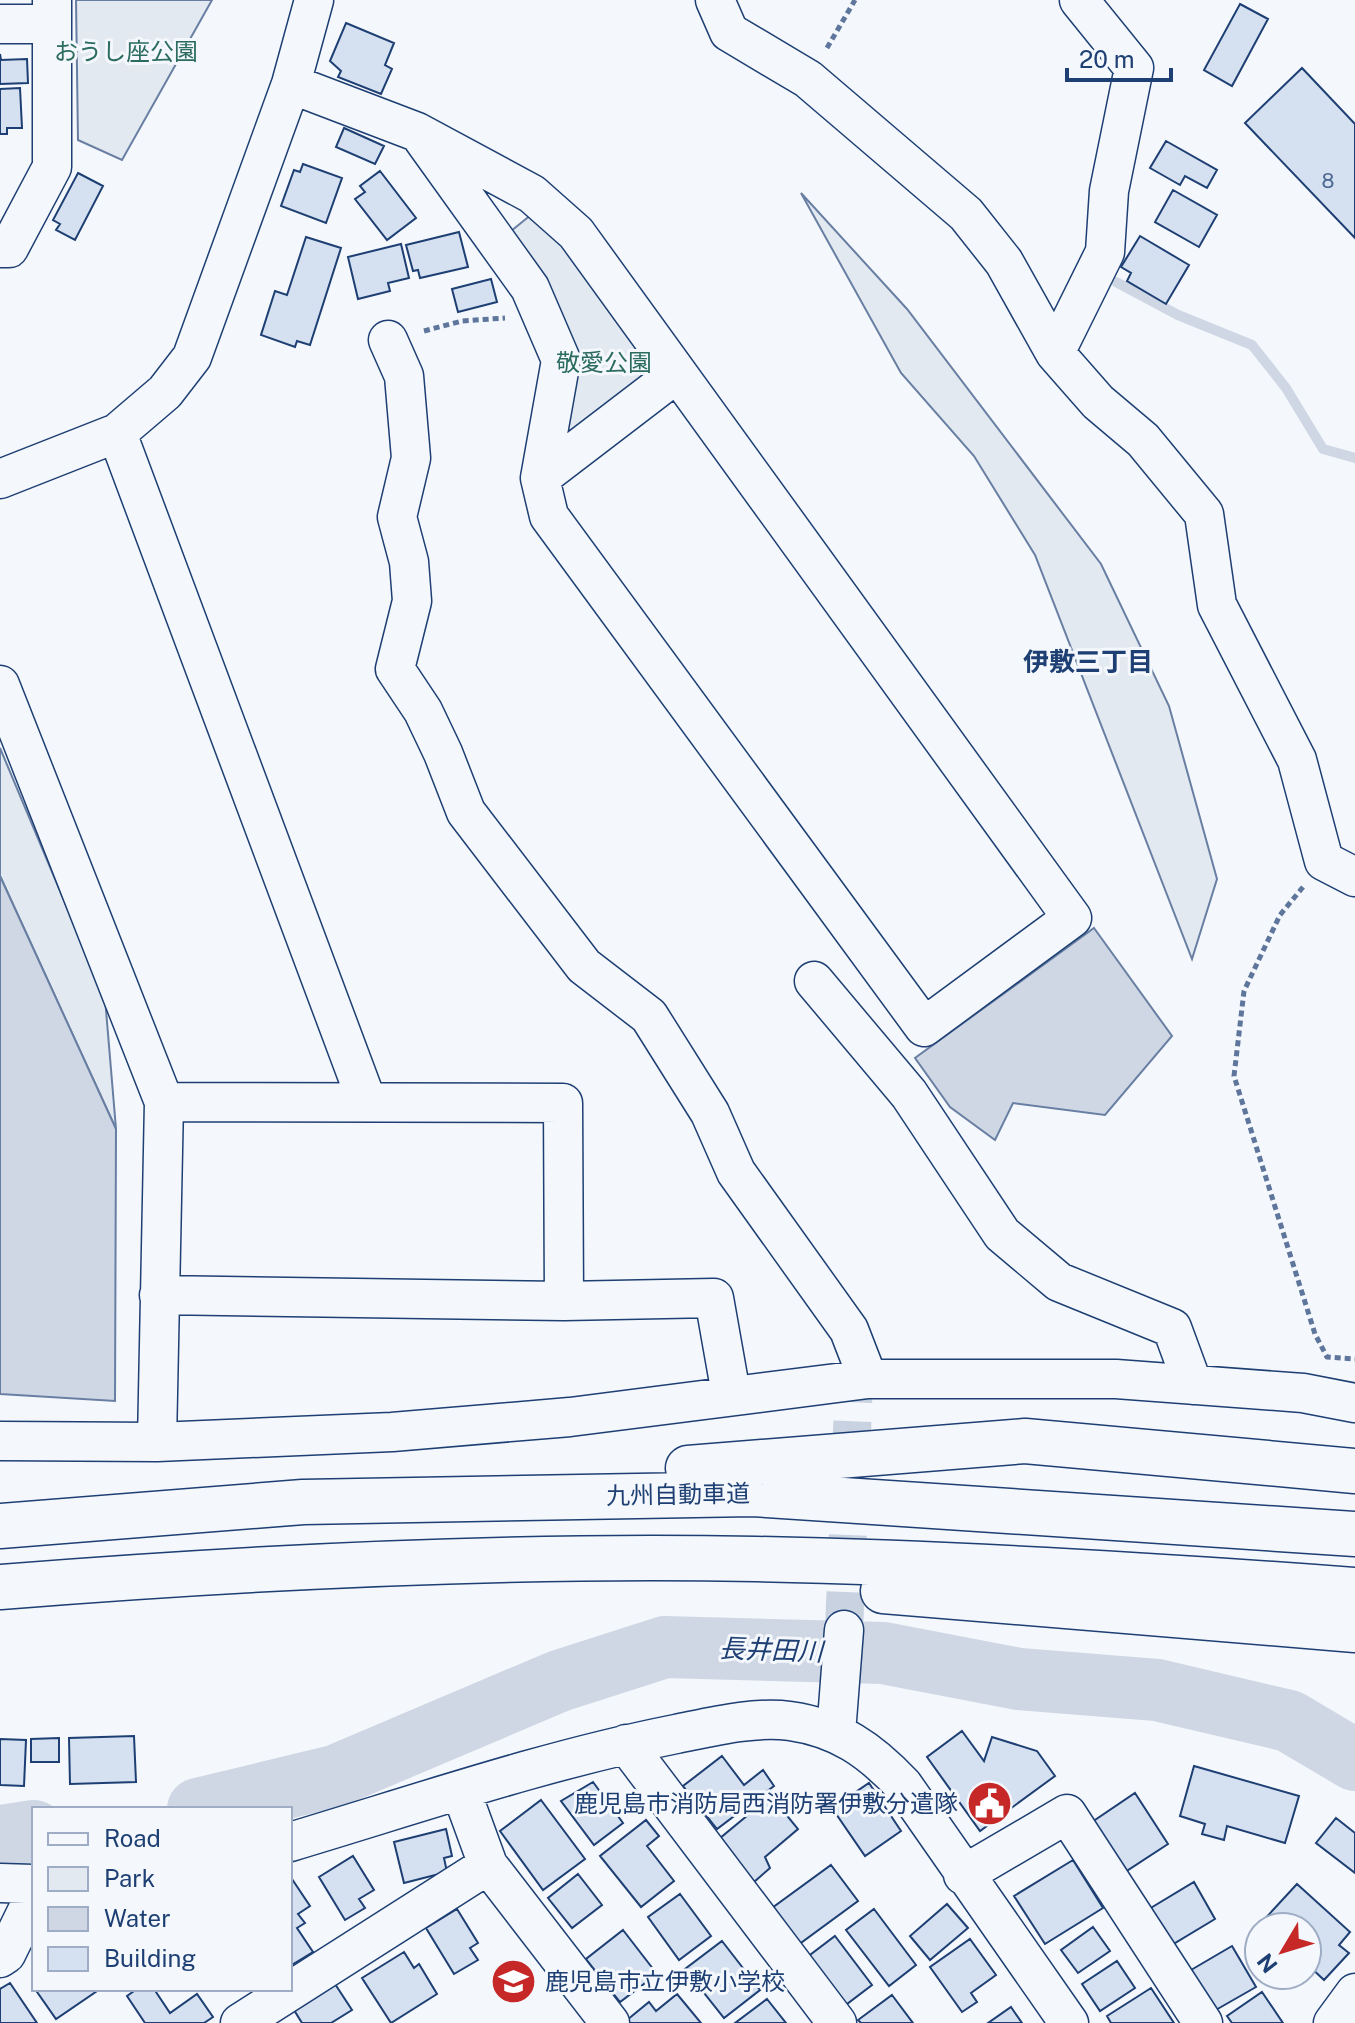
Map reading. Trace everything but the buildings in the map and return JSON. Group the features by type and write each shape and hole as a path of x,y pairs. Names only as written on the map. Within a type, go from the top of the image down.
{"highway":[{"path":"303,1502 1025,1441 1355,1471"},
{"name":"九州自動車道","path":"0,1526 303,1502 752,1494 1355,1534"},
{"path":"0,1587 169,1574 525,1560 755,1559 1156,1575 1355,1590"},
{"path":"525,1560 1355,1630"}],"street":[{"path":"0,479 117,433 165,392 192,357 291,84 314,0"},
{"path":"715,0 729,32 808,79 966,214 1004,262 1055,353 1098,402 1143,440 1204,514 1217,605 1297,760 1339,869"},
{"path":"1055,353 1105,252 1109,191 1134,68 1083,2"},
{"path":"0,24 52,12 52,167 9,248 0,248"},
{"path":"291,84 417,132 532,194 576,233 1072,918 924,1027 549,516 540,478 561,360 530,288 417,132"},
{"path":"388,340 404,376 411,458 397,517 409,562 412,601 395,669 423,711 466,812 584,966 649,1016 710,1113 736,1172 849,1330 868,1379"},
{"path":"540,478 676,374"},
{"path":"117,433 367,1102"},
{"path":"0,685 164,1102 157,1442"},
{"path":"814,981 909,1094 1002,1234 1059,1282 1172,1328 1193,1385"},
{"path":"164,1102 563,1103 564,1301"},
{"path":"159,1295 564,1301 714,1298 731,1394"},
{"path":"0,1441 157,1442 392,1432 570,1417 731,1394 868,1379 1116,1379 1303,1393 1355,1403"},
{"path":"837,1717 844,1633"},
{"path":"292,1841 626,1744 718,1725 837,1717 903,1785 1069,2023"},
{"path":"626,1744 837,2023"},
{"path":"461,1791 488,1865 610,2023"},
{"path":"963,1875 1067,1814 1203,2023"},
{"path":"292,1990 488,1865"},
{"path":"0,1883 32,1884"},
{"path":"0,1958 6,1954 32,1901"},
{"path":"240,2023 290,1991"},
{"path":"1333,2023 1355,1993"}],"path":[{"path":"808,79 855,0"},
{"path":"388,340 462,321 541,316"},
{"path":"1339,869 1280,915 1244,991 1234,1076 1315,1334 1327,1357 1355,1359"}],"green space":[{"name":"おうし座公園","path":"76,0 212,0 122,160 78,140"},
{"path":"801,193 907,309 1101,564 1169,706 1217,879 1192,959 1035,555 974,456 901,373"},
{"name":"敬愛公園","path":"532,214 563,244 649,357 647,379 549,447 566,357 505,236"},
{"path":"0,748 105,998 116,1129 0,876"}],"water":[{"path":"0,876 116,1129 115,1401 0,1394"},
{"path":"1094,928 1172,1036 1105,1115 1013,1103 995,1140 950,1107 915,1058"}],"waterway":[{"path":"1116,282 1178,315 1252,345 1286,388 1323,449 1355,458"},
{"name":"長井田川","path":"206,1807 335,1776 559,1681 665,1647 883,1653 1019,1679 1157,1690 1289,1721 1355,1760"},
{"name":"長井田川","path":"0,1836 32,1831"}],"tunnel":[{"path":"844,1630 854,1381"}],"place":[{"name":"鹿児島市消防局西消防署伊敷分遣隊","path":"989,1804"},
{"name":"鹿児島市立伊敷小学校","path":"514,1982"}],"district":[{"name":"伊敷三丁目","path":"1088,662"}]}
